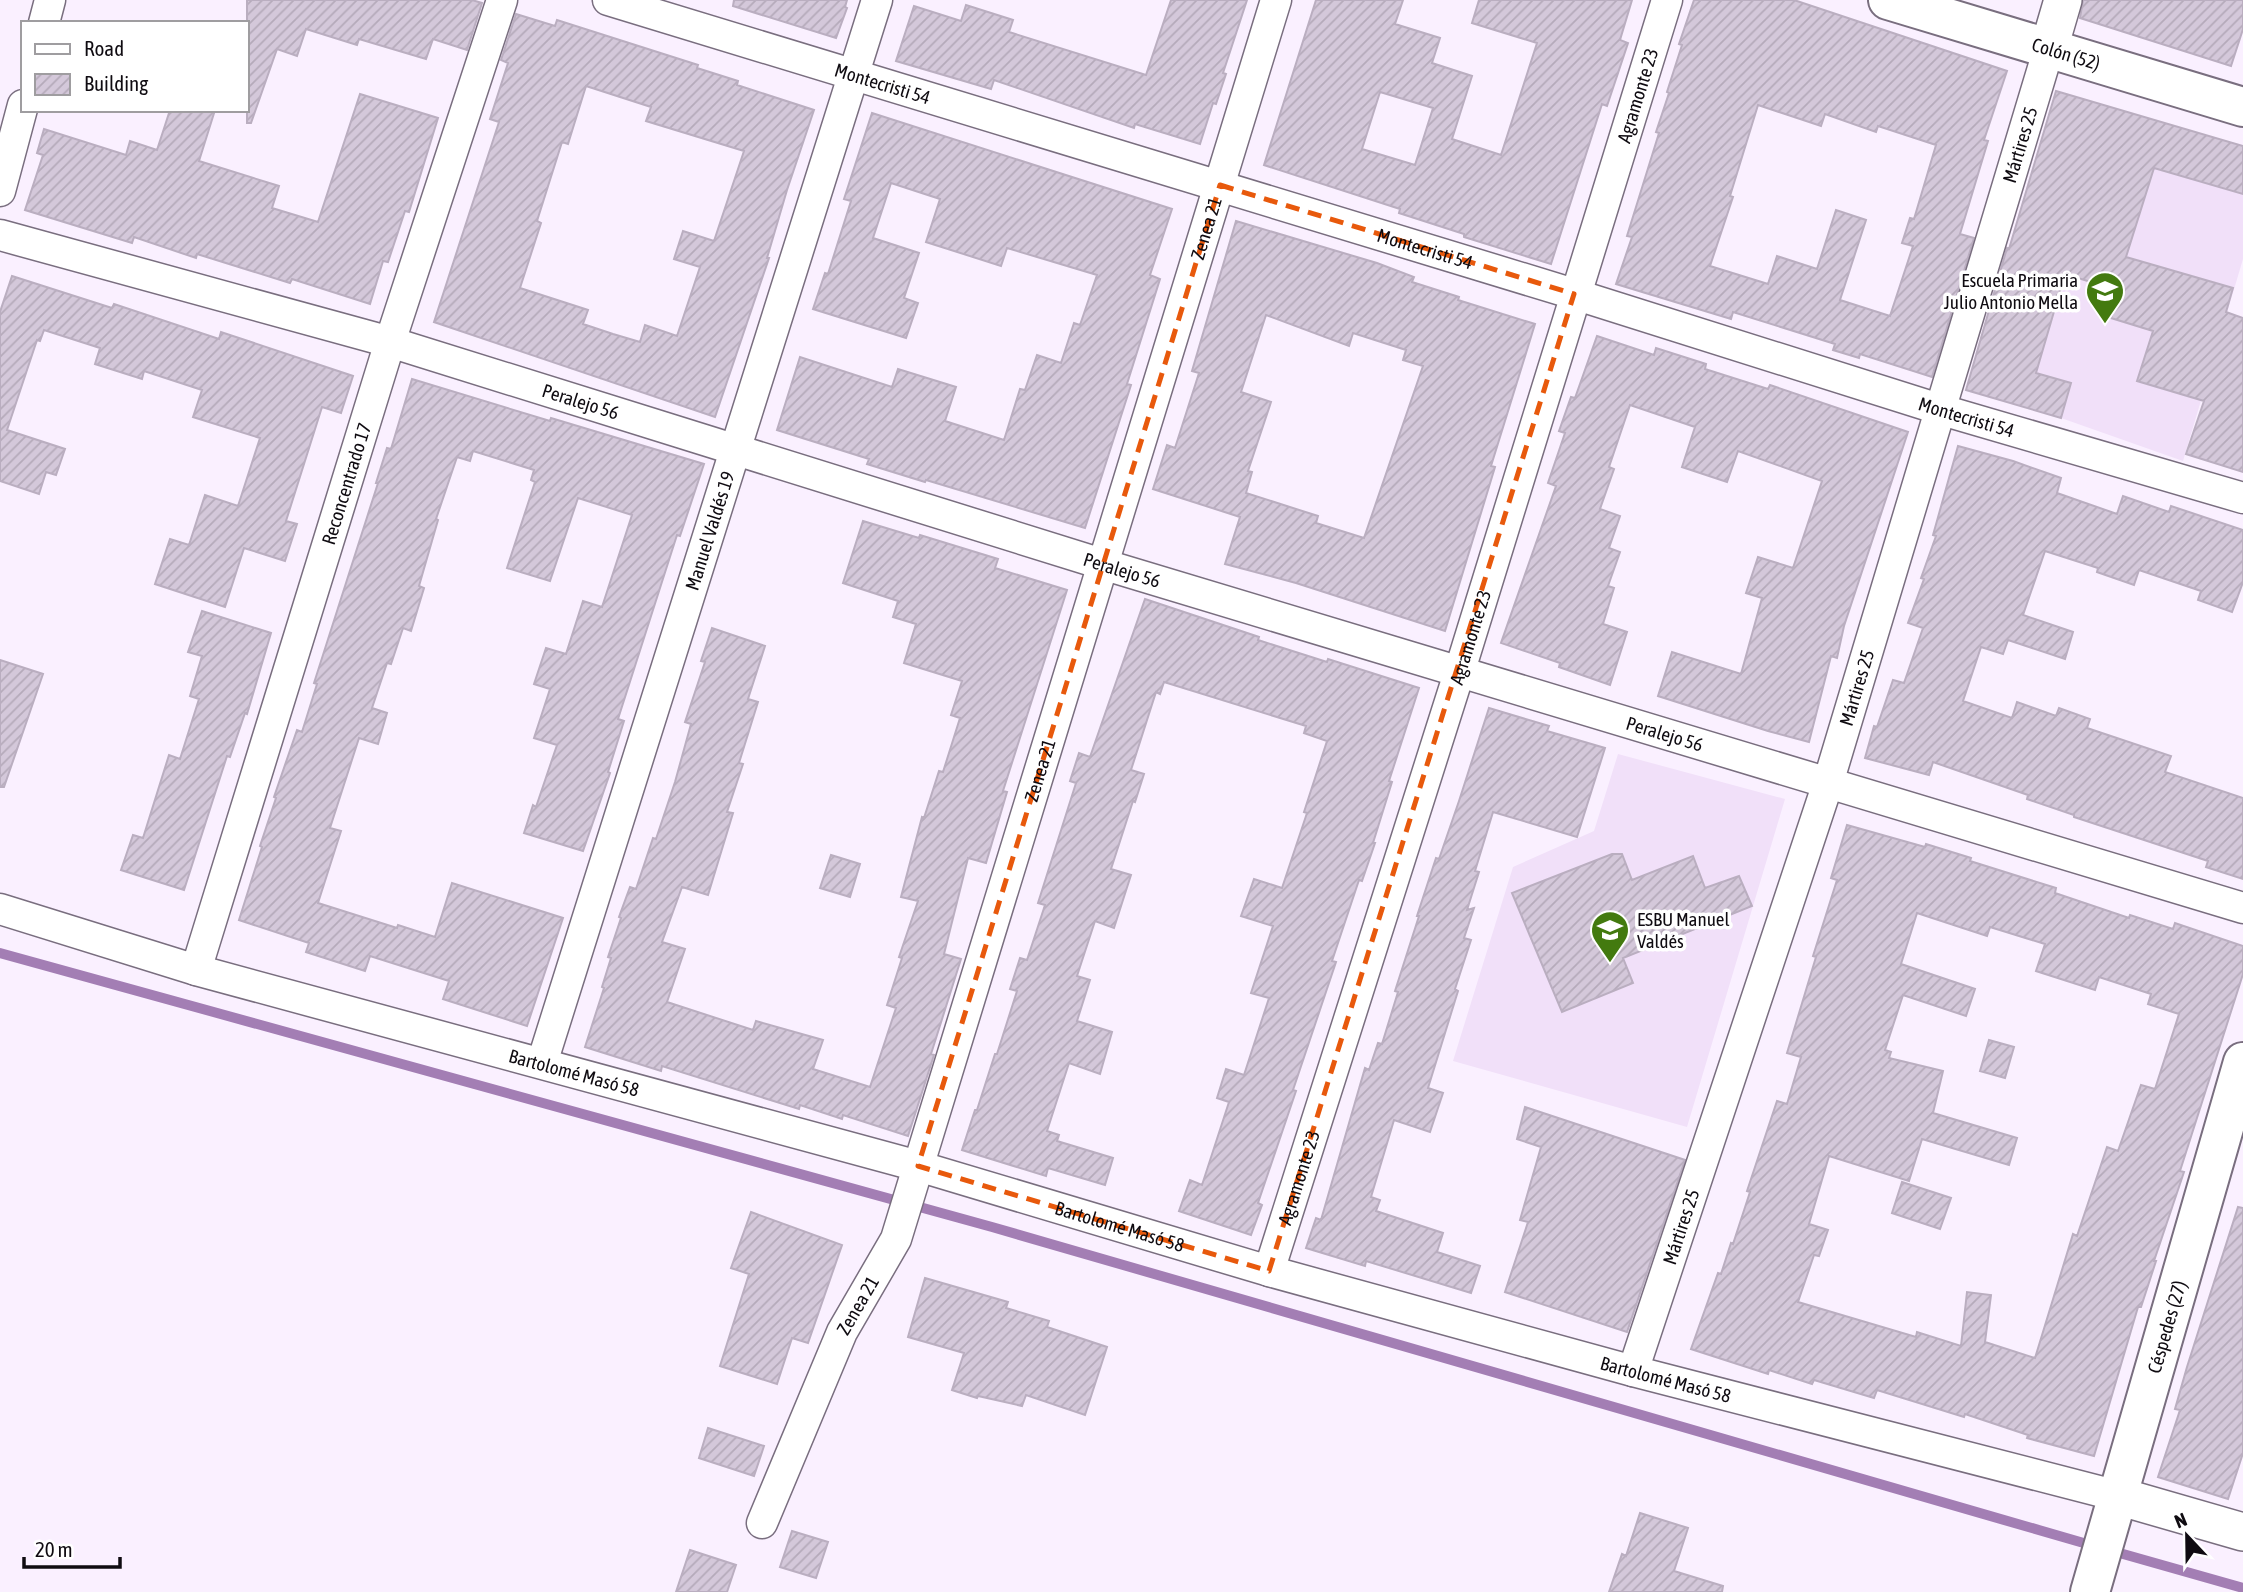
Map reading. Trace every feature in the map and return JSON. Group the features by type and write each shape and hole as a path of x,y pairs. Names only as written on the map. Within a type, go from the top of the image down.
{"main road":[{"name":"Colón (52)","path":"1888,0 2243,107"},
{"name":"Céspedes (27)","path":"2103,1546 2243,1062"}],"street":[{"path":"45,21 50,0"},
{"name":"Reconcentrado 17","path":"196,970 390,342 502,0"},
{"name":"Montecristi 54","path":"608,0 1574,294 1942,410 2243,498"},
{"name":"Manuel Valdés 19","path":"542,1063 877,0"},
{"name":"Zenea 21","path":"762,1523 842,1332 896,1239 1276,0"},
{"name":"Agramonte 23","path":"1269,1271 1460,670 1667,0"},
{"name":"Mártires 25","path":"1633,1371 1828,783 2063,0"},
{"path":"0,191 21,112"},
{"name":"Peralejo 56","path":"0,235 390,342 1102,564 2243,908"},
{"name":"Bartolomé Masó 58","path":"0,909 196,970 918,1166 1269,1271 1633,1371 2103,1546 2243,1532"}],"highlighted area":[{"path":"1220,185 1574,294 1269,1271 918,1166"}],"shaded area":[{"name":"Escuela Primaria Julio Antonio Mella","path":"2056,91 2243,146 2243,259 2183,461 2061,418 1966,390"},
{"name":"ESBU Manuel Valdés","path":"1618,754 1785,799 1687,1127 1453,1061 1513,867 1594,831"}],"building":[{"path":"247,0 472,0 482,3 467,50 433,39 426,59 359,39 357,45 306,29 297,56 277,49 251,123 247,123"},
{"path":"734,0 847,0 847,8 836,38 733,6"},
{"path":"1171,0 1247,0 1223,73 1226,74 1200,144 1135,124 1134,128 994,80 991,89 896,61 914,6 961,21 966,5 1013,20 1009,32 1146,75"},
{"path":"1316,0 1403,0 1395,24 1440,38 1432,63 1472,76 1452,139 1501,155 1537,43 1472,23 1479,0 1632,0 1620,40 1628,43 1607,106 1602,104 1551,264 1464,237 1464,234 1399,213 1400,209 1264,165","holes":["1380,92 1433,108 1415,165 1362,149"]},
{"path":"1694,0 1794,0 2007,71 1984,140 1988,141 1960,234 1974,238 1932,377 1860,354 1859,358 1833,350 1835,344 1733,312 1731,319 1616,284 1632,237 1627,236 1659,133 1656,132 1682,45 1679,44","holes":["1758,105 1821,126 1825,114 1876,132 1878,126 1936,145 1914,219 1910,218 1902,243 1913,246 1890,316 1840,300 1866,220 1836,210 1817,269 1777,256 1768,284 1710,266 1733,197 1730,196"]},
{"path":"2083,0 2243,0 2243,29 2231,66 2080,18"},
{"path":"516,14 555,26 557,20 698,65 697,68 738,81 737,85 814,110 787,190 769,258 715,417 434,322 499,122 490,119 508,63 501,60","holes":["586,86 651,107 646,121 744,151 714,241 683,231 674,259 700,267 677,336 645,325 640,342 583,324 588,310 520,288 541,223 537,221 562,142 568,144"]},
{"name":"Escuela Primaria Julio Antonio Mella","path":"2056,91 2243,146 2243,194 2154,168 2126,257 2233,288 2226,312 2243,318 2243,472 2186,454 2204,401 2137,381 2153,331 2111,318 2120,291 2065,274 2036,373 2071,383 2061,418 1966,390"},
{"path":"360,94 438,118 409,212 405,211 388,262 383,261 370,304 292,279 290,283 197,254 196,258 134,237 132,243 25,210 43,155 37,153 44,129 126,155 130,141 157,150 169,112 214,112 199,161 279,186 272,208 318,222"},
{"path":"872,113 1172,209 1150,275 1160,279 1127,384 1131,385 1085,528 867,464 869,459 777,430 800,357 892,387 898,369 956,387 945,421 1004,440 1020,389 1025,390 1037,355 1061,363 1074,323 1080,325 1097,275 1007,248 1001,266 926,242 940,199 891,183 873,238 919,253 904,298 918,303 906,338 813,309 825,273 828,274 851,201 844,199"},
{"path":"1236,221 1377,263 1414,277 1412,282 1459,297 1458,300 1535,324 1491,466 1495,467 1445,631 1296,583 1225,564 1240,517 1153,489 1167,445 1175,448 1199,373 1192,371","holes":["1266,315 1349,346 1353,333 1406,350 1403,360 1423,366 1364,538 1316,523 1318,516 1246,493 1252,472 1248,471 1271,402 1241,392"]},
{"path":"12,276 112,308 114,304 219,339 221,332 353,376 341,413 322,407 286,521 297,524 285,561 244,548 225,607 155,584 170,539 189,545 205,495 238,506 260,438 193,417 202,390 144,371 142,379 95,364 100,348 44,330 40,341 37,340 7,430 65,449 56,475 46,472 39,494 0,481 0,312"},
{"path":"1597,336 1654,355 1656,348 1706,364 1705,369 1768,389 1770,385 1908,432 1844,626 1837,658 1831,656 1809,742 1658,696 1672,652 1741,674 1762,598 1746,593 1758,557 1793,568 1822,481 1738,451 1727,482 1682,467 1695,427 1630,405 1609,467 1614,469 1600,509 1620,516 1609,548 1620,552 1608,586 1614,588 1603,624 1627,632 1610,685 1559,667 1560,663 1501,643 1556,486 1548,483 1565,433 1559,431 1571,397 1575,398"},
{"path":"412,379 704,464 680,536 677,535 618,719 624,721 608,772 610,773 583,851 524,833 533,805 536,807 557,745 534,738 550,689 534,684 546,648 566,654 583,601 602,607 632,515 578,498 550,581 507,568 535,482 531,480 534,470 473,451 470,461 457,457 436,519 438,520 419,586 424,588 411,631 403,628 391,664 387,663 372,708 387,713 378,744 359,738 330,828 341,831 318,903 435,937 452,883 563,918 527,1026 443,999 449,981 370,956 365,971 306,952 309,943 239,920 276,798 274,797 297,730 302,732 317,684 314,683 376,483 387,448 391,449"},
{"path":"1958,446 2061,478 2057,493 2117,514 2123,496 2169,512 2171,506 2243,530 2243,582 2232,612 2198,600 2201,591 2139,570 2134,585 2097,572 2098,568 2045,551 2023,615 2073,632 2065,659 2008,640 2003,654 1981,647 1963,701 2012,718 2017,702 2056,716 2059,708 2090,719 2087,728 2171,756 2165,772 2243,798 2243,879 2206,867 2208,861 2074,817 2027,799 2028,795 1933,762 1929,775 1865,758 1874,726 1877,727 1893,680 1904,683 1923,628 1908,623 1924,579 1921,578 1936,536 1933,535"},
{"path":"863,521 998,559 995,568 1067,590 1003,791 1007,792 986,863 968,858 944,954 961,959 908,1136 843,1115 842,1119 800,1105 799,1109 662,1066 661,1071 585,1047 604,988 602,987 611,958 608,957 621,918 619,917 630,887 636,889 675,782 691,724 685,722 705,662 701,661 712,628 765,646 748,699 758,702 739,763 743,764 727,812 733,813 708,895 682,887 662,942 685,949 667,1002 753,1030 756,1021 823,1040 813,1069 870,1087 896,1008 887,1005 902,958 899,957 918,901 901,897 922,817 924,818 939,771 943,772 960,718 951,715 962,681 904,663 916,624 893,617 898,601 843,583"},
{"path":"1145,599 1259,637 1258,640 1419,688 1389,781 1392,782 1375,843 1362,881 1359,880 1332,961 1336,962 1293,1090 1296,1091 1258,1203 1262,1205 1251,1235 1179,1211 1190,1180 1202,1185 1229,1102 1217,1098 1226,1069 1244,1075 1269,998 1251,993 1273,926 1241,916 1254,879 1282,888 1327,741 1304,733 1306,726 1164,682 1160,694 1156,692 1131,770 1144,774 1111,869 1131,875 1114,928 1095,921 1077,976 1090,980 1077,1021 1112,1032 1100,1074 1069,1063 1047,1131 1059,1135 1057,1141 1113,1158 1105,1185 1048,1168 1046,1176 962,1150 1017,991 1010,989 1020,958 1027,960 1045,905 1038,903 1076,783 1070,781 1079,753 1090,757"},
{"path":"202,611 271,633 247,714 245,713 230,757 227,756 184,890 121,870 133,835 143,838 169,755 180,759 199,699 190,696 202,656 188,652"},
{"path":"0,660 43,674 4,787 0,787"},
{"path":"1489,708 1549,726 1547,731 1605,748 1577,837 1493,812 1475,871 1479,872 1467,910 1474,908 1464,938 1471,940 1428,1088 1443,1093 1430,1132 1394,1120 1371,1197 1380,1200 1376,1211 1443,1233 1437,1252 1480,1266 1471,1293 1366,1261 1365,1266 1306,1248 1316,1218 1321,1220 1365,1068 1369,1070 1378,1043 1382,1044 1417,916 1436,858 1439,859"},
{"path":"1847,825 1971,858 1970,861 2056,888 2055,893 2129,918 2130,915 2173,929 2175,923 2243,946 2243,974 2180,1171 2184,1172 2141,1307 2138,1307 2094,1456 2027,1438 2028,1435 1965,1414 1964,1417 1877,1390 1874,1398 1814,1380 1812,1384 1769,1370 1768,1374 1691,1349 1718,1273 1721,1274 1731,1243 1733,1244 1750,1192 1747,1191 1777,1101 1787,1104 1801,1057 1787,1053 1837,880 1831,878","holes":["1917,913 1987,936 1990,927 2045,944 2036,971 2095,990 2099,977 2151,994 2148,1004 2179,1014 2155,1089 2141,1085 2118,1151 2107,1147 2077,1236 2073,1234 2035,1358 1985,1342 1991,1295 1967,1292 1961,1346 1917,1332 1916,1337 1798,1302 1814,1255 1819,1256 1828,1230 1809,1224 1829,1156 1909,1181 1922,1139 2009,1165 2017,1138 1933,1113 1943,1071 1889,1058 1891,1052 1885,1050 1903,995 1966,1016 1975,989 1901,964"]},
{"path":"1612,854 1622,854 1632,880 1693,856 1705,888 1739,876 1752,906 1623,958 1633,983 1562,1012 1512,893"},
{"path":"831,855 860,864 850,897 820,888"},
{"path":"1989,1040 2014,1047 2005,1078 1980,1071"},
{"path":"1525,1107 1685,1160 1627,1332 1505,1292 1528,1222 1520,1220 1541,1147 1517,1139"},
{"path":"1902,1182 1951,1198 1940,1229 1892,1213"},
{"path":"2238,1207 2243,1208 2243,1453 2228,1499 2158,1477 2180,1410 2175,1409 2187,1367"},
{"path":"751,1212 842,1245 808,1343 792,1338 777,1384 720,1366 749,1274 731,1268"},
{"path":"925,1278 1008,1302 1006,1308 1049,1321 1047,1327 1107,1347 1085,1415 1026,1395 1022,1406 978,1396 977,1398 952,1390 964,1353 908,1337"},
{"path":"708,1428 764,1446 754,1476 699,1458"},
{"path":"1640,1513 1688,1528 1674,1571 1723,1586 1722,1592 1609,1592 1622,1554 1626,1556"},
{"path":"792,1531 828,1542 816,1578 780,1567"},
{"path":"690,1550 736,1565 727,1592 676,1592"}],"waterway":[{"path":"0,953 992,1227 2094,1546"},
{"path":"2109,1550 2243,1588"}],"place":[{"name":"Escuela Primaria Julio Antonio Mella","path":"2105,325"},
{"name":"ESBU Manuel Valdés","path":"1610,964"}]}
